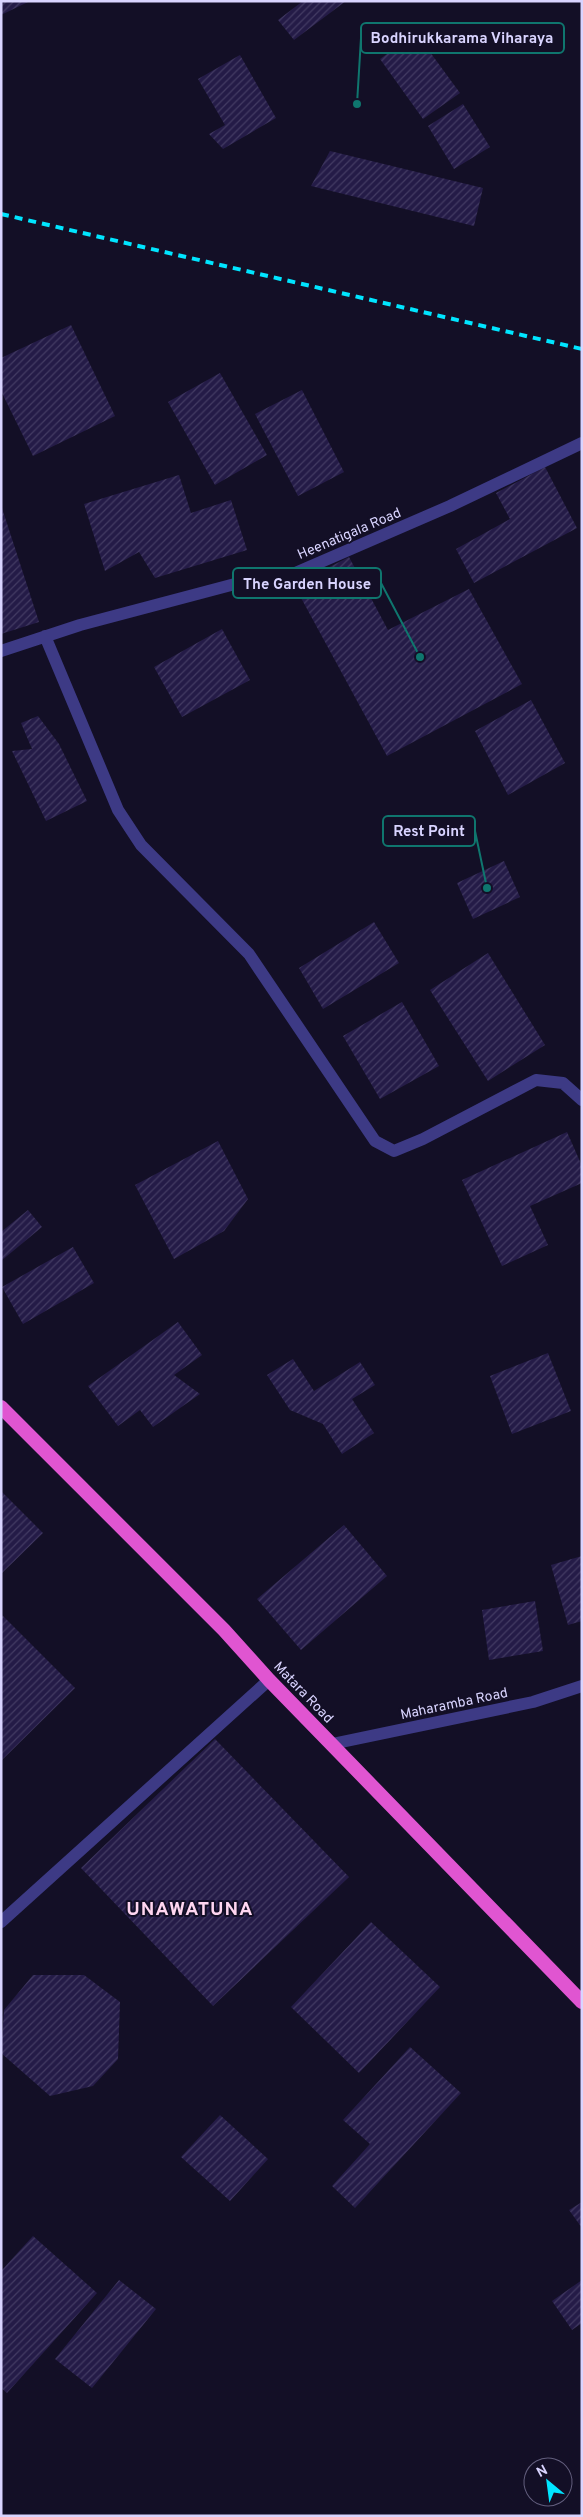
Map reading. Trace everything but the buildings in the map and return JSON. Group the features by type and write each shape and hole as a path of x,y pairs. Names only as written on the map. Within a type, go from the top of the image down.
{"highway":[{"name":"Matara Road","path":"1,1407 224,1630 269,1680 582,2002"}],"street":[{"name":"Heenatigala Road","path":"1,651 80,625 250,580 293,574 450,506 582,443"},
{"path":"45,636 118,810 141,845 249,954 375,1141 394,1151 423,1139 536,1080 563,1083 582,1100"},
{"path":"1,1922 269,1680"},
{"name":"Maharamba Road","path":"332,1744 533,1702 582,1686"}],"railway":[{"path":"1,214 582,349"}],"place":[{"name":"Bodhirukkarama Viharaya","path":"357,104"},
{"name":"The Garden House","path":"420,657"},
{"name":"Rest Point","path":"487,888"}],"district":[{"name":"UNAWATUNA","path":"190,1908"}]}
